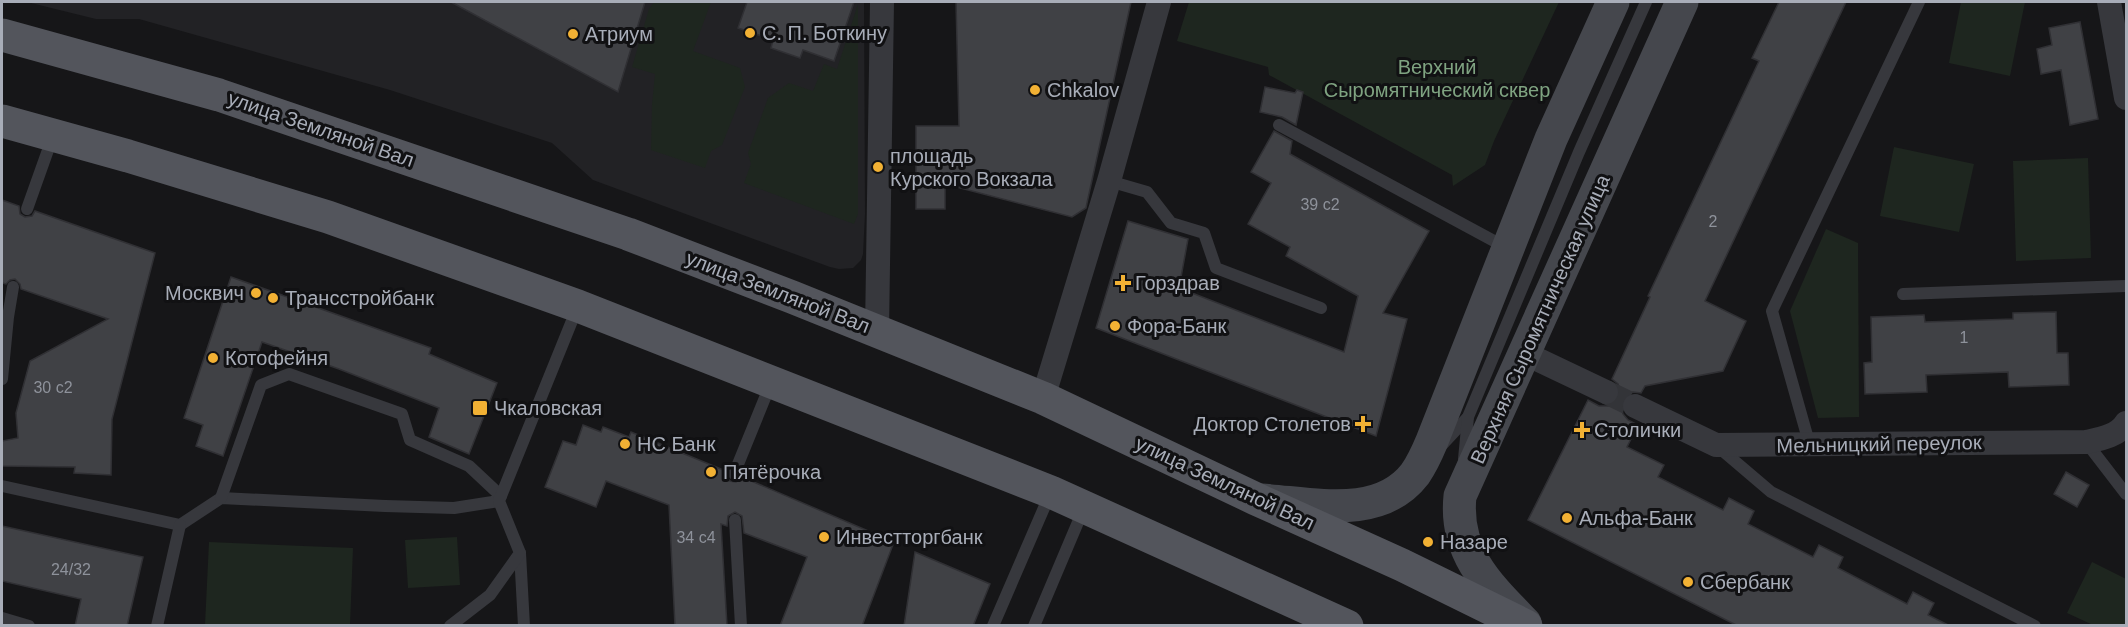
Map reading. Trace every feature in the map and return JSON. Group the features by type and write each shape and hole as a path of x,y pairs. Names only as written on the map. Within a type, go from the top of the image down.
{"main road":[{"path":"1256,499 1345,506 1366,505 1383,499 1401,488 1414,475 1432,441 1551,139 1613,2"},
{"name":"Верхняя Сыромятническая улица","path":"1527,626 1495,593 1470,556 1461,535 1458,513 1460,496 1682,2"},
{"name":"улица Земляной Вал","path":"2,35 219,95 628,234 1043,398 1402,565 1527,626"},
{"path":"2,121 140,159 328,217 578,306 1051,492 1347,626"}],"street":[{"path":"877,331 882,2"},
{"path":"1043,398 1109,181 1159,2"},
{"path":"2109,2 2127,99"},
{"path":"1524,353 1606,392"},
{"name":"Мельницкий переулок","path":"1635,406 1716,446 2085,442 2105,438 2123,428 2127,423"}],"lane":[{"path":"1460,496 1468,417 1579,152 1646,2"},
{"path":"1810,446 1772,311 1919,2"},
{"path":"1280,125 1508,249"},
{"path":"27,209 53,135"},
{"path":"1109,181 1147,192 1171,223 1204,233 1216,268 1321,308"},
{"path":"1903,294 2127,286"},
{"path":"2,380 8,317 14,287"},
{"path":"500,499 578,306"},
{"path":"221,498 261,385 289,374 402,414 410,440 470,466 500,499 520,553 524,626"},
{"path":"734,474 772,381"},
{"path":"1414,475 1468,417"},
{"path":"2085,442 2127,494"},
{"path":"1716,446 1771,492 2035,626"},
{"path":"2,487 180,525"},
{"path":"993,626 1051,492"},
{"path":"157,626 180,525 221,498 454,508 500,499"},
{"path":"1034,626 1085,507"},
{"path":"735,520 741,626"},
{"path":"450,626 490,595 520,553"},
{"path":"2,618 29,626"}],"shaded area":[{"path":"27,2 864,2 865,214 863,254 861,260 853,268 830,267 593,180 552,143 390,90 139,19 96,19"}],"green space":[{"path":"654,2 711,2 693,51 740,68 745,87 722,145 711,151 705,168 651,150 655,74 632,67 649,9"},
{"name":"Верхний Сыромятнический сквер","path":"1189,2 1559,2 1485,165 1453,186 1452,175 1269,75 1268,67 1177,41"},
{"path":"1961,2 2025,2 2010,76 1949,63"},
{"path":"858,4 858,214 854,224 744,183 751,164 748,153 768,98 789,83 813,91 824,64 837,69"},
{"path":"1894,147 1974,164 1959,232 1880,216"},
{"path":"2088,158 2091,258 2016,261 2013,161"},
{"path":"1826,229 1858,243 1859,417 1818,418 1790,311"},
{"path":"457,537 460,585 408,588 405,540"},
{"path":"209,542 353,548 350,625 205,625"},
{"path":"2092,562 2126,579 2126,625 2093,625 2067,613"}],"building":[{"name":"Атриум","path":"451,2 645,2 618,92"},
{"path":"747,2 854,2 834,61 803,50 800,58 771,48 773,40 738,28"},
{"name":"Chkalov","path":"956,2 1131,2 1086,208 1072,217 945,184 945,209 916,209 916,126 959,126"},
{"path":"1779,2 1846,2 1705,301 1746,321 1723,371 1645,386 1641,393 1633,392 1622,400 1623,414 1628,420 1638,425 1627,447 1664,465 1658,477 1723,510 1729,498 1754,511 1748,524 1813,557 1819,545 1843,557 1838,568 1907,604 1913,592 1934,603 1928,615 1950,626 1738,626 1528,520 1588,400 1599,406 1608,406 1619,398 1618,384 1612,379 1650,297 1648,296 1759,61 1752,58"},
{"path":"2080,22 2098,119 2070,125 2061,70 2041,74 2037,49 2052,45 2049,28"},
{"path":"1265,87 1295,93 1297,90 1303,92 1296,125 1282,117 1260,112"},
{"path":"1274,131 1292,141 1290,154 1429,231 1383,313 1407,319 1376,436 1096,328 1128,221 1188,239 1179,288 1344,352 1358,296 1286,256 1290,247 1248,224 1271,183 1251,172"},
{"path":"2,200 19,206 20,214 25,217 32,216 35,211 155,253 112,419 111,475 74,473 75,467 2,466 2,441 18,438 16,413 30,361 108,319 21,289 15,279 6,284 2,283"},
{"path":"231,277 431,348 429,354 497,383 469,454 429,437 439,408 262,342 223,456 196,446 203,425 184,418"},
{"path":"2056,312 2057,353 2068,353 2069,385 2009,387 2008,372 1926,375 1927,392 1865,394 1864,363 1872,362 1871,317 1924,315 1925,322 2013,319 2013,313"},
{"path":"583,425 601,432 603,427 629,437 631,432 726,471 726,476 730,481 736,482 742,477 894,542 862,626 780,626 807,557 744,533 742,516 735,512 728,516 727,526 721,524 727,626 675,626 669,505 606,481 596,507 545,487 563,441 576,445"},
{"path":"2066,472 2089,485 2077,507 2054,494"},
{"path":"2,526 143,557 127,626 75,626 81,599 2,581"},
{"path":"915,552 990,584 973,626 904,626"}],"tunnel":[{"path":"1606,392 1635,406"}],"place":[{"name":"С. П. Боткину","path":"750,33"},
{"name":"Атриум","path":"573,34"},
{"name":"Chkalov","path":"1035,90"},
{"name":"площадь Курского Вокзала","path":"878,167"},
{"name":"Горздрав","path":"1123,283"},
{"name":"Москвич","path":"256,293"},
{"name":"Трансстройбанк","path":"273,298"},
{"name":"Фора-Банк","path":"1115,326"},
{"name":"Котофейня","path":"213,358"},
{"name":"Чкаловская","path":"480,408"},
{"name":"Доктор Столетов","path":"1363,424"},
{"name":"Столички","path":"1582,430"},
{"name":"НС Банк","path":"625,444"},
{"name":"Пятёрочка","path":"711,472"},
{"name":"Альфа-Банк","path":"1567,518"},
{"name":"Инвестторгбанк","path":"824,537"},
{"name":"Назаре","path":"1428,542"},
{"name":"Сбербанк","path":"1688,582"}]}
